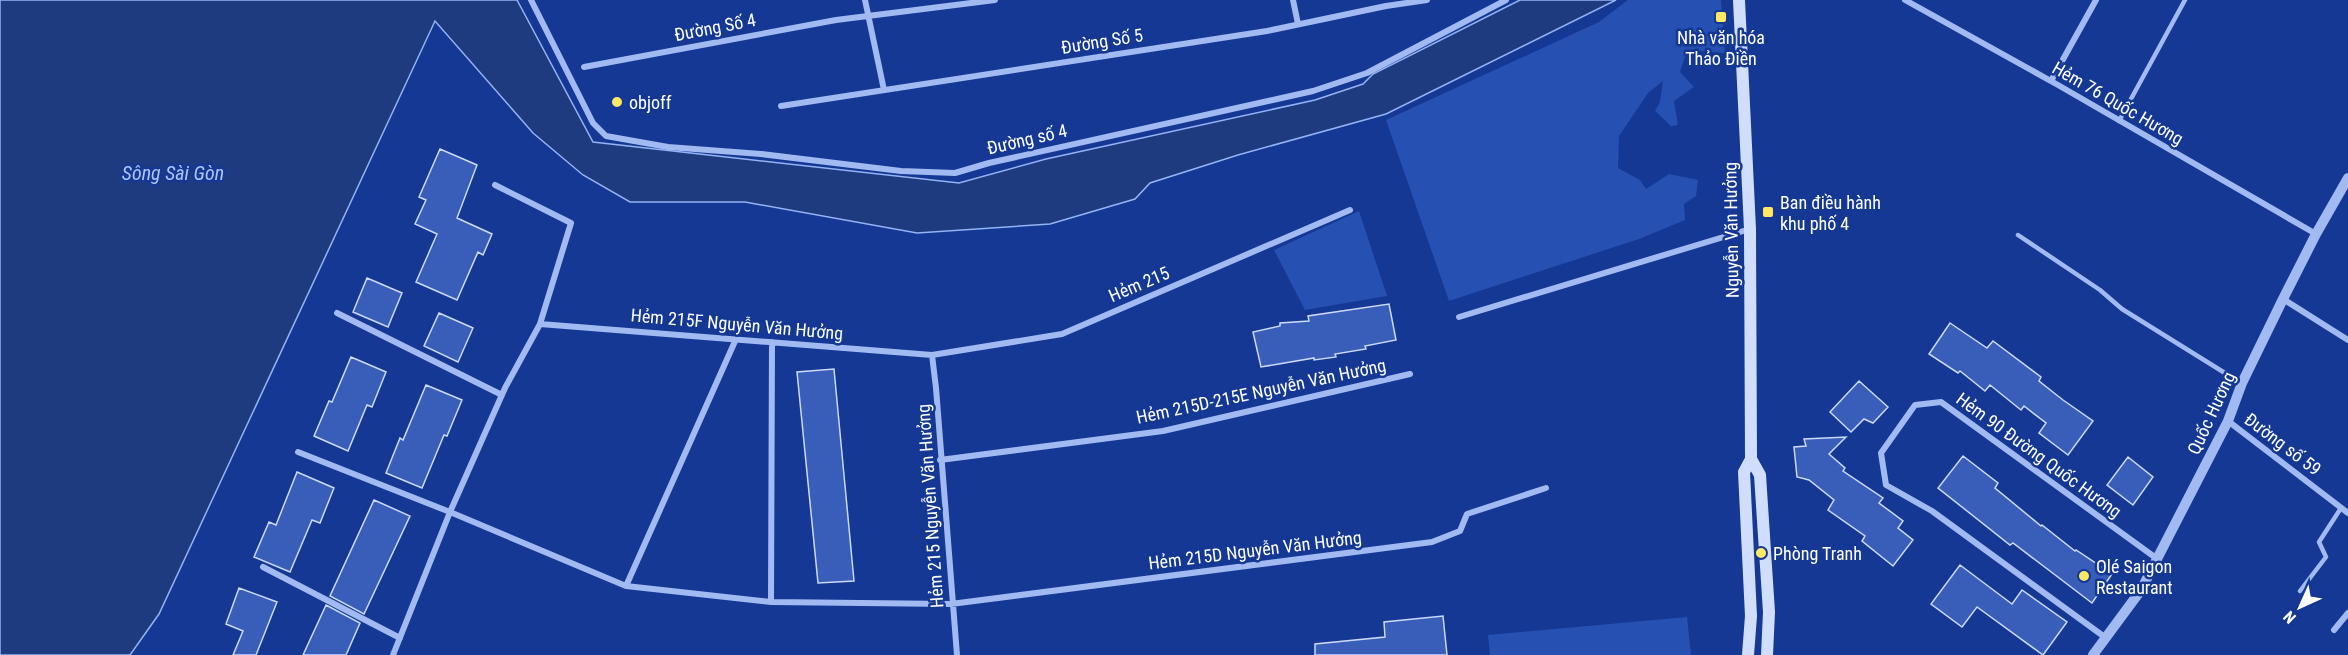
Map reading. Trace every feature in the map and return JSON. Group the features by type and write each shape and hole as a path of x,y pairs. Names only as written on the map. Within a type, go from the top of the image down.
{"main road":[{"name":"Nguyễn Văn Hưởng","path":"1739,0 1750,229 1751,459 1744,472 1751,616 1748,655"},
{"name":"Nguyễn Văn Hưởng","path":"1751,459 1760,475 1769,612 1767,655"}],"street":[{"name":"Đường số 4","path":"531,0 593,123 606,136 668,147 761,154 901,171 955,173 1022,155 1313,91 1367,73 1506,0"},
{"path":"865,0 884,90"},
{"name":"Đường Số 4","path":"584,67 836,20 995,0"},
{"path":"1293,0 1298,24"},
{"name":"Đường Số 5","path":"781,106 1298,24 1427,0"},
{"name":"Hẻm 76 Quốc Hương","path":"1905,0 2051,81 2316,234"},
{"path":"2051,81 2097,0"},
{"name":"Quốc Hương","path":"2094,655 2141,590 2228,421 2242,383 2283,299 2348,178"},
{"path":"393,655 450,512 502,395 540,324 571,223 495,186"},
{"name":"Hẻm 215","path":"932,355 1062,334 1350,210"},
{"path":"1459,317 1750,229"},
{"path":"2283,299 2348,340"},
{"path":"337,313 502,395"},
{"name":"Hẻm 215F Nguyễn Văn Hưởng","path":"540,324 932,355"},
{"path":"626,586 736,339"},
{"path":"771,602 772,342"},
{"name":"Hẻm 215 Nguyễn Văn Hưởng","path":"932,355 957,655"},
{"name":"Hẻm 215D-215E Nguyễn Văn Hưởng","path":"940,460 1163,432 1410,374"},
{"name":"Hẻm 90 Đường Quốc Hương","path":"2106,638 1932,511 1886,485 1881,453 1916,405 1941,402 2156,558"},
{"name":"Đường số 59","path":"2228,421 2348,513"},
{"name":"Hẻm 215D Nguyễn Văn Hưởng","path":"298,452 450,512 626,586 771,602 951,604 1432,542 1460,531 1467,514 1546,488"},
{"path":"263,567 400,638"},
{"path":"2334,630 2348,613"}],"lane":[{"path":"2119,121 2185,0"},
{"path":"2018,235 2100,290 2122,309 2242,383"},
{"path":"2300,591 2326,557 2319,542 2341,508"}],"shaded area":[{"path":"1628,0 1721,0 1725,53 1687,50 1680,72 1694,87 1674,101 1678,125 1671,126 1655,111 1660,102 1663,81 1648,93 1619,136 1618,168 1640,180 1646,189 1669,174 1698,180 1696,196 1684,204 1685,220 1639,239 1449,301 1386,120 1599,22"},
{"path":"1359,211 1387,296 1305,310 1274,250"},
{"path":"1687,617 1691,655 1490,655 1488,635"}],"water":[{"name":"Sông Sài Gòn","path":"0,0 517,0 593,142 959,183 1046,159 1315,100 1363,84 1373,74 1520,0 1616,0 1386,114 1238,155 1150,183 1135,199 1050,224 917,233 745,202 630,202 583,175 533,133 435,21 159,614 130,655 0,655"}],"building":[{"path":"440,149 477,165 457,218 492,234 483,255 478,252 457,300 416,282 437,234 415,224 426,200 419,197"},
{"path":"367,278 402,293 388,327 353,312"},
{"path":"1389,304 1396,340 1365,346 1366,349 1335,354 1336,357 1314,360 1314,358 1261,367 1253,332 1280,326 1280,323 1309,321 1308,316"},
{"path":"439,313 473,328 458,362 424,346"},
{"path":"1950,323 1987,348 1993,341 2041,377 2039,381 2093,421 2068,455 2039,433 2046,423 2024,406 2021,410 1990,385 1985,391 1960,371 1958,373 1929,354"},
{"path":"351,357 386,372 372,407 367,405 348,451 314,436 329,401 332,402"},
{"path":"834,369 854,581 818,583 797,372"},
{"path":"1859,381 1888,407 1873,423 1864,419 1851,432 1830,412"},
{"path":"426,385 462,400 447,436 444,435 422,488 386,473 400,438 403,440"},
{"path":"1846,437 1829,454 1845,468 1843,471 1883,498 1879,503 1903,521 1898,528 1913,540 1893,566 1862,541 1865,536 1828,510 1834,500 1809,480 1797,477 1794,447 1806,446 1804,439"},
{"path":"1963,456 1998,483 1995,488 2041,526 2112,574 2092,603 2013,543 2010,545 1938,488"},
{"path":"2128,457 2153,477 2133,505 2107,485"},
{"path":"297,472 334,488 320,523 312,520 290,572 254,557 269,522 276,525"},
{"path":"374,500 410,516 364,614 330,596"},
{"path":"1960,565 2012,604 2022,590 2067,622 2043,655 1977,607 1962,627 1931,604"},
{"path":"239,588 277,602 256,655 233,655 243,631 226,624"},
{"path":"326,605 360,623 346,655 303,655"},
{"path":"1443,616 1447,655 1315,655 1315,644 1385,637 1384,622"}],"place":[{"name":"Nhà văn hóa Thảo Điền","path":"1721,17"},
{"name":"objoff","path":"617,102"},
{"name":"Ban điều hành khu phố 4","path":"1768,212"},
{"name":"Phòng Tranh","path":"1761,553"},
{"name":"Olé Saigon Restaurant","path":"2084,576"}]}
